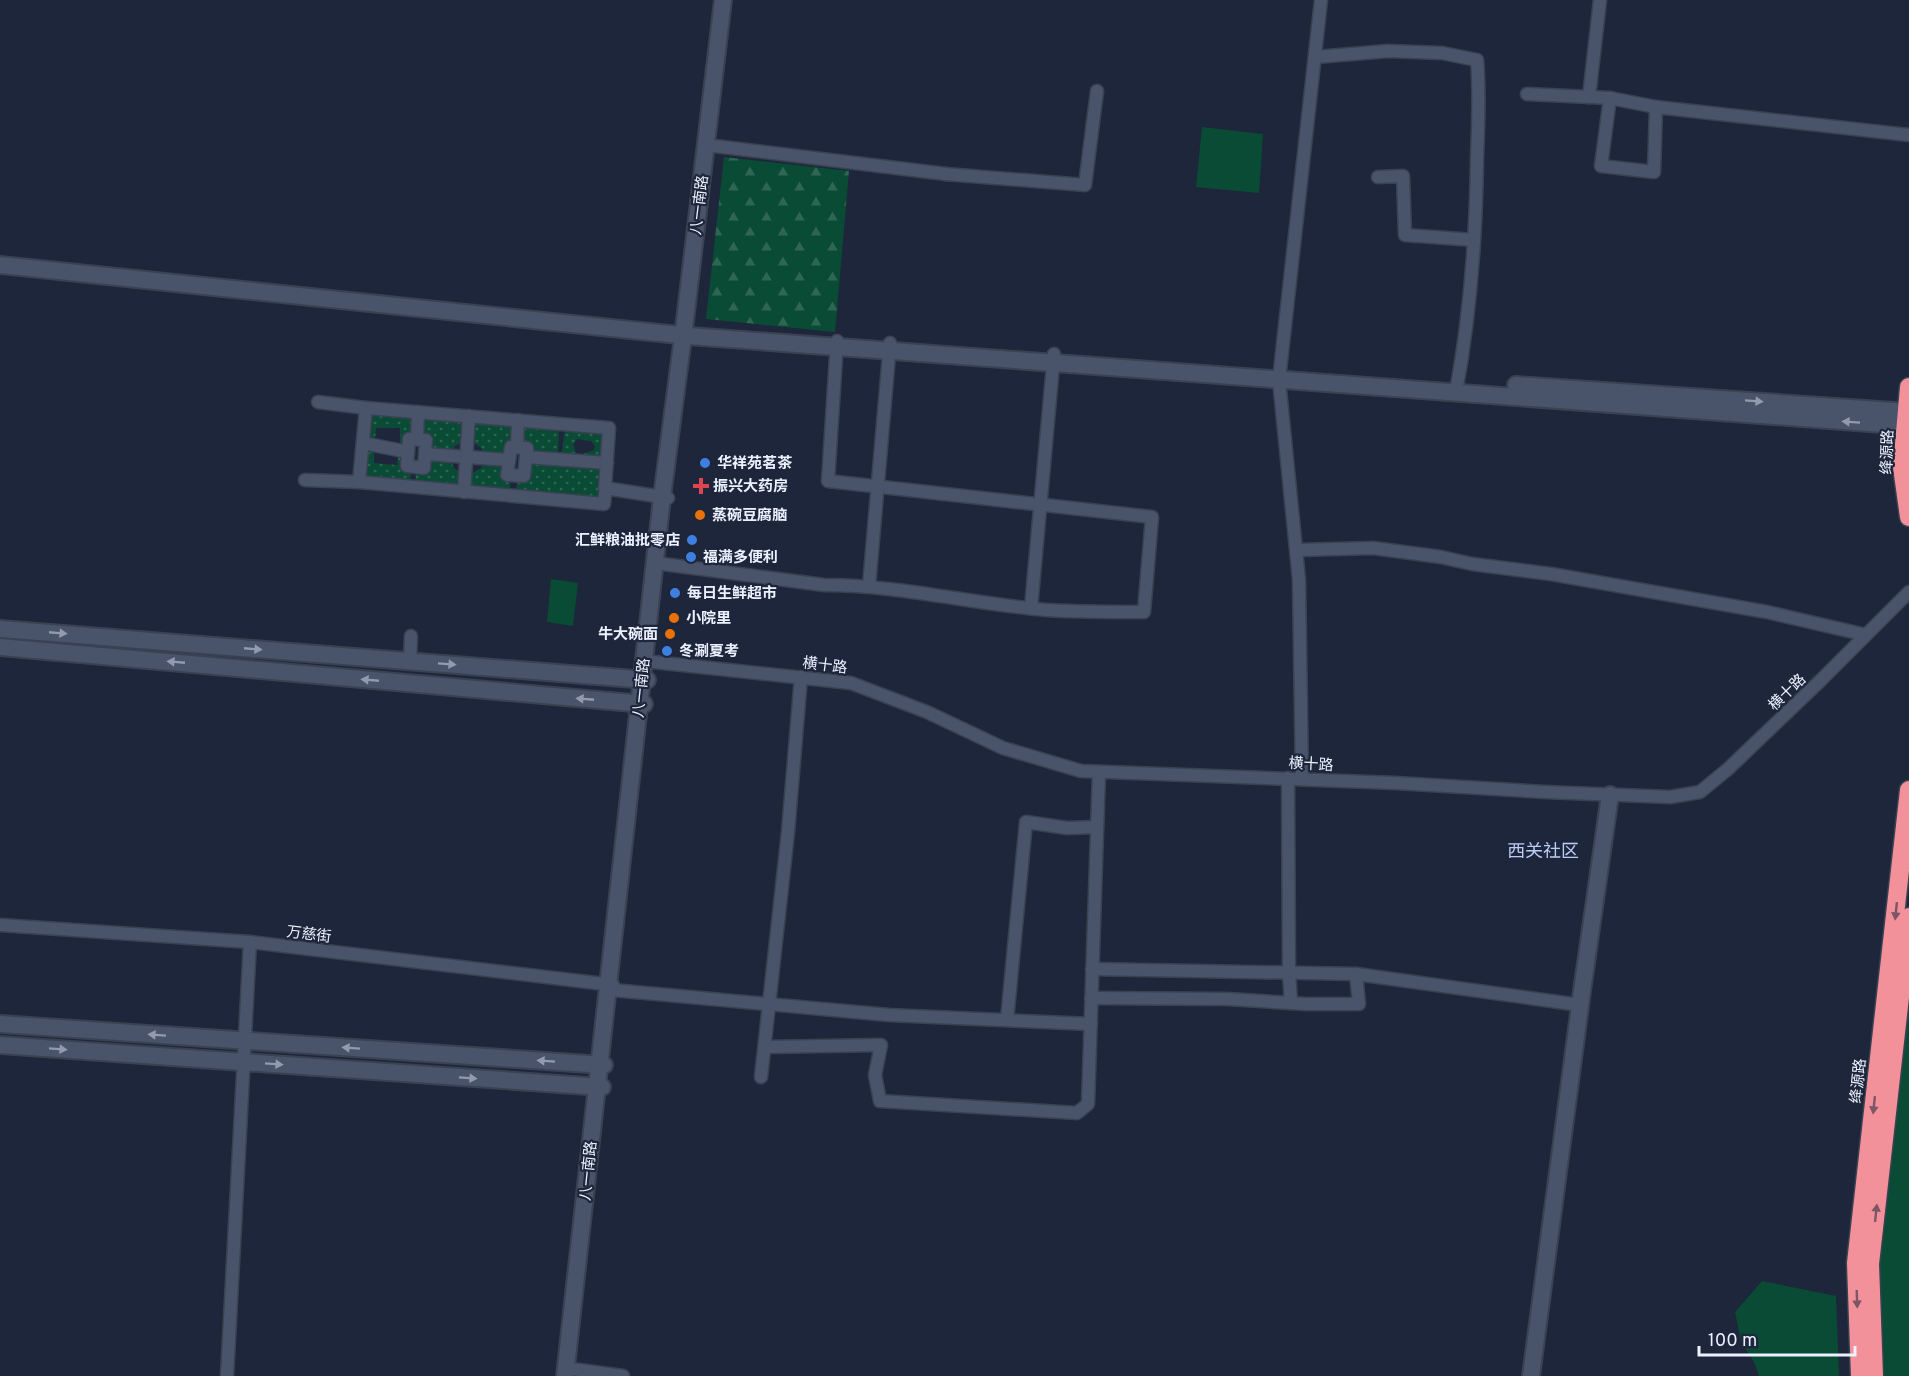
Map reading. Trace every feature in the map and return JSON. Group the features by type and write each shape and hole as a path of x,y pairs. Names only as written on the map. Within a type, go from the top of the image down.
{"highway":[{"name":"绛源路","path":"1909,387 1902,467 1909,517"},
{"name":"绛源路","path":"1860,1376 1856,1263 1909,790"},
{"path":"1874,1376 1870,1264 1909,917"}],"main road":[{"name":"八一南路","path":"569,1374 641,704 709,145 723,0"},
{"name":"八一南路","path":"709,145 730,0"},
{"path":"0,256 687,332"},
{"path":"0,265 687,332 1908,419"},
{"path":"0,629 644,679"},
{"path":"0,647 641,704"},
{"path":"1531,1376 1610,795"},
{"path":"0,1024 601,1065"},
{"path":"0,1045 600,1087"}],"street":[{"path":"1302,779 1301,636 1297,550 1280,374 1321,0"},
{"path":"1589,97 1600,0"},
{"path":"1316,57 1388,51 1442,52 1477,60 1480,93 1477,207 1457,387"},
{"path":"709,145 946,174 1085,184 1097,91"},
{"path":"1527,94 1610,98 1656,107 1909,135"},
{"path":"1610,98 1601,166 1654,172 1656,107"},
{"path":"1378,177 1403,176 1405,235 1474,240"},
{"path":"658,563 824,585 869,586 1032,608 1144,612 1152,517 828,481 837,343"},
{"path":"869,586 889,347"},
{"path":"1032,608 1054,358"},
{"path":"306,480 359,482 604,504 609,428 318,402"},
{"path":"359,482 366,408"},
{"path":"417,439 418,412"},
{"path":"464,492 469,416"},
{"path":"517,447 518,420"},
{"path":"409,439 417,439 426,440 424,468 407,466 409,439"},
{"path":"363,443 408,452"},
{"path":"511,447 527,448 526,457 524,476 507,475 511,447"},
{"path":"426,454 509,460"},
{"path":"526,457 607,463"},
{"path":"412,487 413,466"},
{"path":"513,496 515,476"},
{"path":"606,485 605,488 665,498"},
{"path":"1297,550 1373,548 1441,557 1767,612 1866,635"},
{"name":"横十路","path":"646,661 851,683 927,712 1003,748 1081,771 1287,778 1670,797 1700,792 1736,761 1909,592"},
{"path":"410,661 411,636"},
{"path":"761,1077 788,832 801,677"},
{"path":"765,1047 881,1045 875,1075 880,1101 1077,1113 1088,1104 1099,771"},
{"path":"1287,778 1288,972 1291,1003"},
{"path":"1006,1020 1026,822 1067,828 1097,827"},
{"name":"万慈街","path":"0,925 250,942 769,1005 889,1015 1090,1024"},
{"path":"227,1376 250,942"},
{"path":"1092,969 1356,974 1580,1005"},
{"path":"1091,998 1228,999 1359,1004 1356,974"},
{"path":"569,1374 623,1376"}],"green space":[{"path":"1202,127 1263,134 1259,193 1196,187"},
{"path":"724,157 849,171 835,332 706,319"},
{"path":"371,412 416,414 415,437 400,450 400,428 376,428 375,442 368,441"},
{"path":"421,414 467,418 466,440 455,446 451,454 428,452 420,437"},
{"path":"471,419 516,423 508,457 485,457 480,447 471,442"},
{"path":"522,423 559,426 558,456 529,454 519,445"},
{"path":"565,428 603,430 602,460 583,459 583,454 594,450 595,446 591,441 577,439 573,444 576,453 580,454 580,459 561,457"},
{"path":"367,447 374,448 374,463 397,465 399,454 406,454 412,469 410,481 365,479"},
{"path":"427,456 450,458 454,468 460,472 461,488 415,485 416,470"},
{"path":"529,461 600,464 598,500 516,493 517,479"},
{"path":"485,462 506,463 510,479 510,493 467,488 469,475 481,468"},
{"path":"551,579 578,583 573,626 547,622"},
{"path":"1909,973 1909,1376 1879,1376 1875,1261"},
{"path":"1762,1281 1836,1296 1839,1376 1759,1376 1755,1364 1741,1341 1735,1312"}],"place":[{"name":"华祥苑茗茶","path":"705,463"},
{"name":"振兴大药房","path":"701,486"},
{"name":"蒸碗豆腐脑","path":"700,515"},
{"name":"汇鲜粮油批零店","path":"692,540"},
{"name":"福满多便利","path":"691,557"},
{"name":"每日生鲜超市","path":"675,593"},
{"name":"小院里","path":"674,618"},
{"name":"牛大碗面","path":"670,634"},
{"name":"冬涮夏考","path":"667,651"}],"district":[{"name":"西关社区","path":"1543,851"}]}
